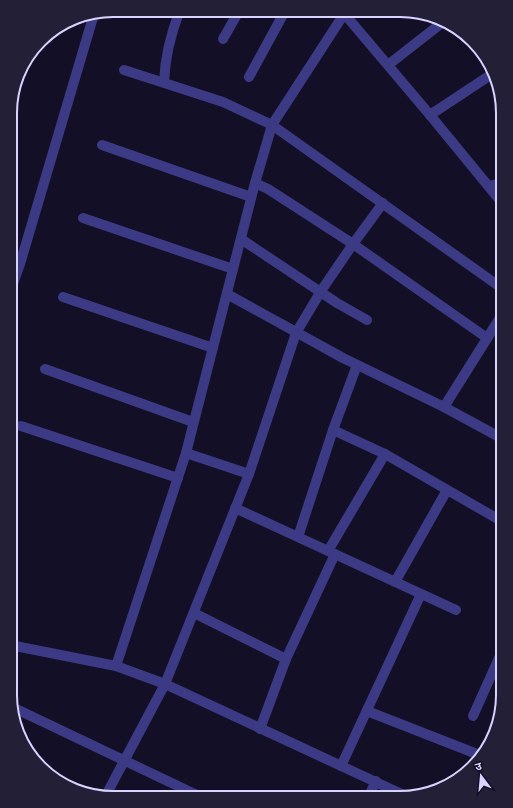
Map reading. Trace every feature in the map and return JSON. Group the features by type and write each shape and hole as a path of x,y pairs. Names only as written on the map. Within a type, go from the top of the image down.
{"street":[{"path":"164,82 164,69 178,17"},
{"path":"223,39 235,17"},
{"path":"249,77 282,17"},
{"path":"116,666 186,453 251,197 272,125 340,17"},
{"path":"346,17 496,195"},
{"path":"17,272 92,19"},
{"path":"388,66 439,25"},
{"path":"124,70 223,102 272,125 496,285"},
{"path":"430,115 489,76"},
{"path":"102,145 251,197"},
{"path":"255,183 268,188 352,244 487,338"},
{"path":"489,186 496,184"},
{"path":"109,791 165,684 249,474 296,333 321,291 352,244 383,203"},
{"path":"83,218 233,269"},
{"path":"241,238 337,303 367,320"},
{"path":"227,294 296,333 357,365 444,407 496,435"},
{"path":"63,297 213,348"},
{"path":"444,407 496,324"},
{"path":"298,537 333,430 357,365"},
{"path":"45,369 193,422"},
{"path":"21,426 178,478"},
{"path":"333,430 385,454 496,518"},
{"path":"186,453 249,474"},
{"path":"260,729 286,659 332,553 385,454"},
{"path":"395,582 447,490"},
{"path":"236,508 456,610"},
{"path":"341,766 421,594"},
{"path":"194,613 286,659"},
{"path":"17,646 116,666 165,684 397,791"},
{"path":"473,716 496,665"},
{"path":"19,711 188,791"},
{"path":"367,711 476,753"},
{"path":"371,791 376,781"}]}
